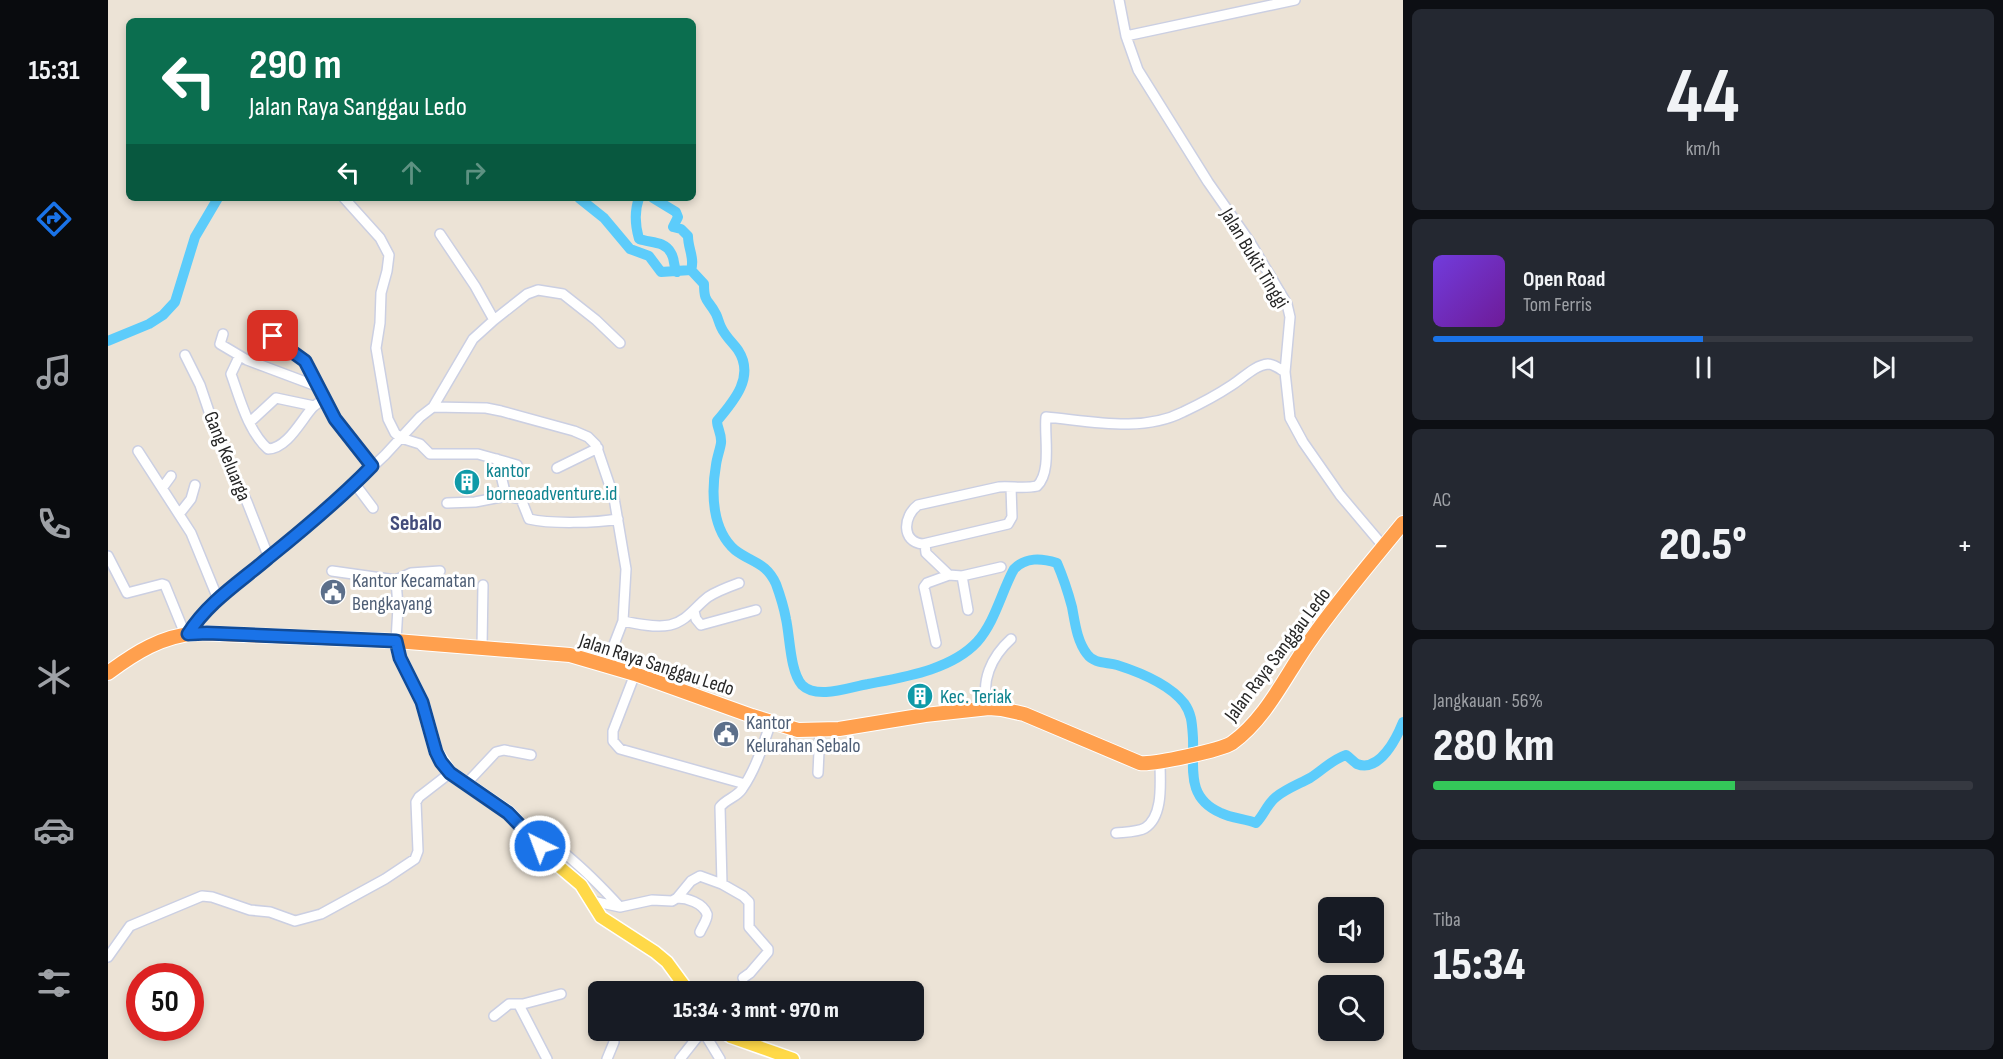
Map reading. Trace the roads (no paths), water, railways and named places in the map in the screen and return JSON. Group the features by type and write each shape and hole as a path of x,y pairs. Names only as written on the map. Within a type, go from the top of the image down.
{"highway":[{"name":"Jalan Raya Sanggau Ledo","path":"108,673 146,647 173,636 207,633 396,641 565,654 635,674 771,723 798,730 839,729 925,715 989,708 1001,709 1024,714 1140,763 1160,763 1229,745 1255,721 1311,639 1403,523"}],"main road":[{"path":"396,641 400,658 422,702 436,752 450,773 508,813 555,863 581,885 601,917 655,952 667,962 681,981"},
{"path":"743,1041 793,1059"}],"street":[{"name":"Jalan Bukit Tinggi","path":"1119,0 1126,36 1136,66 1285,299 1290,317 1285,372 1288,411 1293,424 1340,495 1384,547"},
{"path":"1126,36 1295,0"},
{"path":"347,201 380,238 388,252 387,271 381,293 377,355 388,419 395,433 401,438 420,444 430,454 478,454 517,465"},
{"path":"440,234 475,286 494,320"},
{"path":"108,556 127,593 165,585 187,634 218,598 269,558 355,484 420,417 433,407 473,339 494,320 535,290 563,294 620,343"},
{"path":"265,322 280,343 305,361 335,419 372,466"},
{"path":"223,334 220,344 239,357 319,387"},
{"name":"Gang Keluarga","path":"185,355 200,385 220,444 247,502 269,558"},
{"path":"239,357 231,374 250,422 264,445 271,449 292,434 314,406 325,399"},
{"path":"1011,487 1012,517 1008,524 925,544 915,543 907,535 907,521 916,506 988,488 1011,487 1034,487 1042,480 1046,466 1046,417 1130,424 1161,422 1230,386 1266,364 1272,364 1285,372"},
{"path":"250,422 276,398 314,406"},
{"path":"433,407 486,408 501,411 583,434 594,441 615,498 626,569 623,621 606,665"},
{"path":"409,428 412,442"},
{"path":"557,468 598,448"},
{"path":"138,451 191,533 218,598"},
{"path":"497,459 506,496"},
{"path":"163,487 171,476"},
{"path":"355,484 373,508"},
{"path":"180,513 191,499 195,485"},
{"path":"447,503 475,502 506,496 521,499 526,516 532,519 583,521 618,519"},
{"path":"925,544 926,553 949,575"},
{"path":"936,643 924,587 927,583 949,575 962,576 1001,567"},
{"path":"332,571 396,580 411,573 441,571"},
{"path":"962,576 968,610"},
{"path":"396,580 398,607 396,641"},
{"path":"623,621 668,626 684,619 709,596 739,583"},
{"path":"482,647 483,585"},
{"path":"694,611 696,620 701,625 756,610"},
{"path":"989,708 986,695 988,673 997,651 1011,639"},
{"path":"635,674 613,731 612,738 617,747 745,784"},
{"path":"722,884 720,807 740,792 745,784 761,752 771,723"},
{"path":"818,773 820,730"},
{"path":"466,784 496,752 504,750 531,754"},
{"path":"1116,833 1146,827 1154,816 1158,805 1160,763"},
{"path":"108,957 130,926 202,896 216,898 250,910 270,912 295,921 321,914 413,861 418,851 416,802 419,797 450,773"},
{"path":"525,829 546,840 594,881 620,907"},
{"path":"677,898 689,882 700,876 722,884 747,900 750,905 749,927 768,950 750,973 743,978"},
{"path":"592,900 620,907 643,901 689,899 705,912 707,917 700,932"},
{"path":"494,1016 509,1004 519,1005 561,993"},
{"path":"519,1005 548,1059"},
{"path":"680,1059 695,1041"},
{"path":"709,1041 720,1059"},
{"path":"608,1059 615,1042"}],"waterway":[{"path":"108,341 149,324 163,315 175,302 195,237 216,201"},
{"path":"583,201 604,218 630,249 649,256 661,272 691,270 704,284 707,300 743,360 744,378 741,387 717,421 721,446 714,476 715,510 727,542 735,550 768,571 776,584 782,601 795,672 802,685 808,689 816,692 843,690 926,671 954,659 966,652 983,634 1014,569 1024,562 1045,560 1057,563 1079,638 1090,657 1153,679 1178,696 1184,703 1189,711 1192,724 1193,771 1197,791 1210,807 1221,813 1256,823 1276,797 1336,760 1346,755 1357,764 1365,765 1380,759 1397,736 1403,722"},
{"path":"638,201 636,218 639,239 665,246 672,255 677,272"},
{"path":"658,201 676,212 678,217 673,227 681,229 688,236 691,270"}],"place":[{"name":"kantor borneoadventure.id","path":"467,482"},
{"name":"Kantor Kecamatan Bengkayang","path":"333,592"},
{"name":"Kec. Teriak","path":"920,696"},
{"name":"Kantor Kelurahan Sebalo","path":"726,734"}],"district":[{"name":"Sebalo","path":"416,522"}]}
